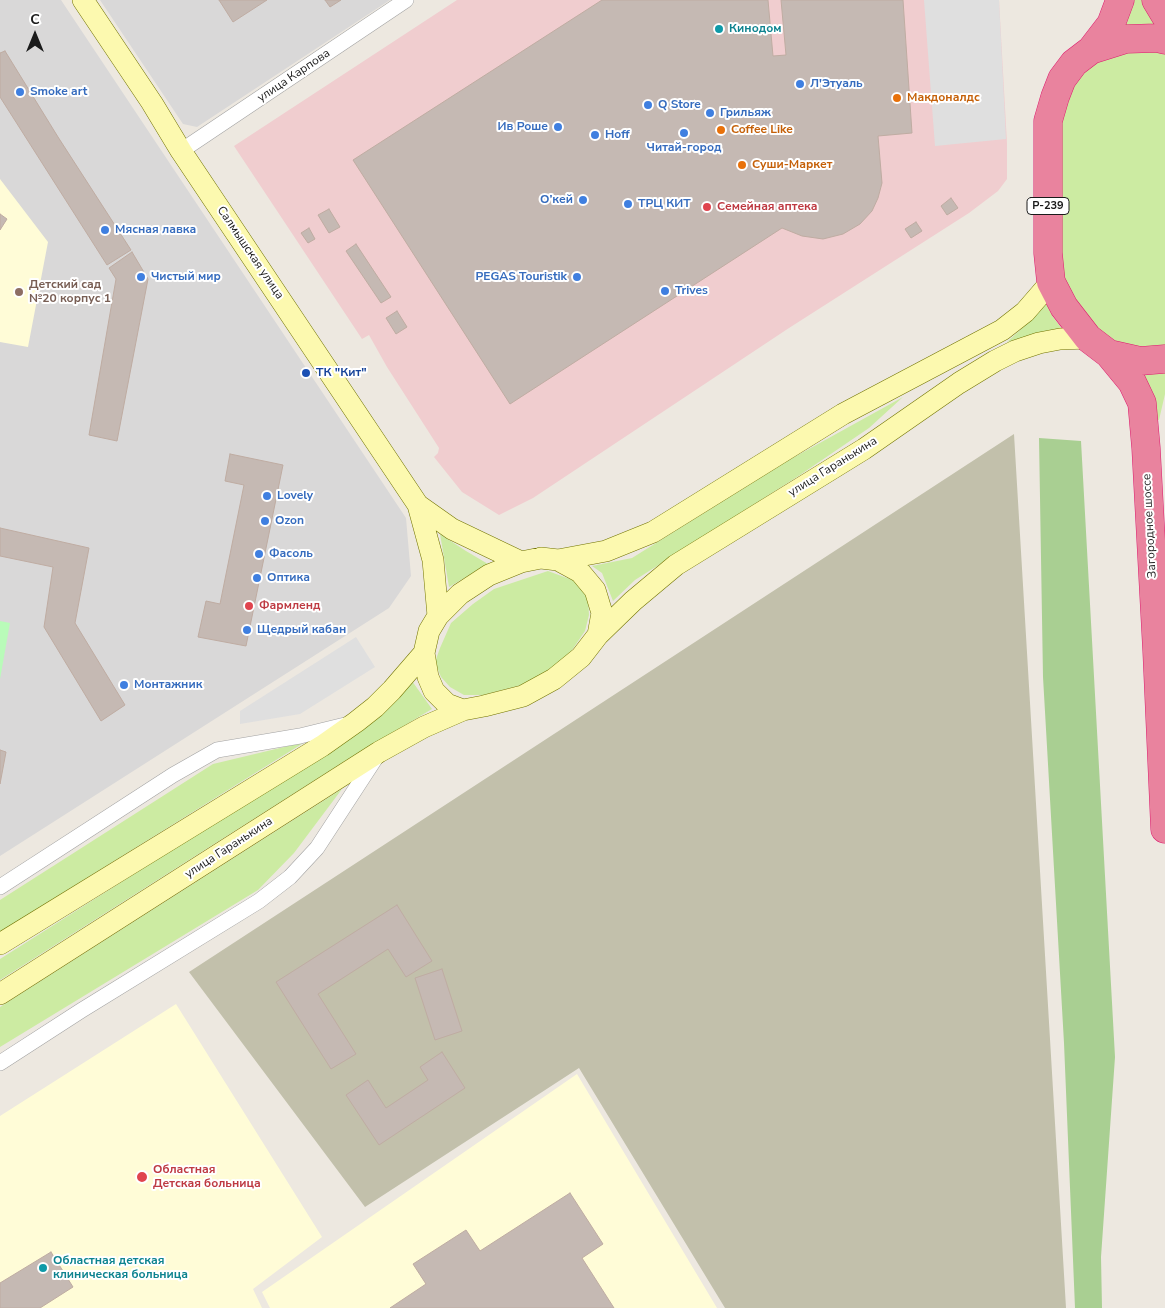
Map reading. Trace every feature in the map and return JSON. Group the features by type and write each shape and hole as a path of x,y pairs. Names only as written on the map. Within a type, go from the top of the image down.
{"highway":[{"name":"Загородное шоссе","path":"1092,50 1111,24 1120,0"},
{"path":"1156,0 1165,15"},
{"name":"Загородное шоссе","path":"1165,40 1157,38 1126,39 1092,50 1074,63 1062,79 1048,121 1048,253 1051,282 1064,307 1132,382 1142,403 1157,641 1165,829"},
{"path":"1099,346 1140,361 1165,359"}],"main road":[{"name":"Салмышская улица","path":"83,0 418,505 433,560 438,616"},
{"path":"558,560 580,572 595,590 602,613 598,635 574,663 554,679 523,696 463,710 447,704 434,691 428,677 424,653 429,631 438,616 460,594 489,575 521,562 541,558 558,560 606,551 653,532 843,414 1002,330 1025,312 1051,282"},
{"name":"улица Гаранькина","path":"598,635 633,601 676,565 864,449 959,383 995,361 1015,351 1039,343 1060,339 1099,346"},
{"name":"Салмышская улица","path":"418,505 452,529 521,562"},
{"path":"0,944 314,751 375,707 424,653"},
{"name":"улица Гаранькина","path":"0,994 379,752 424,727 463,710"}],"street":[{"name":"улица Карпова","path":"182,151 406,0"},
{"path":"0,888 173,775 218,750 300,736 356,722"},
{"path":"0,1063 259,901 290,878 317,848 379,752"}],"shaded area":[{"path":"0,0 61,0 406,518 411,576 389,608 0,856"},
{"path":"100,0 390,0 197,127 183,124"},
{"path":"457,0 999,0 1007,143 1007,179 998,191 969,213 789,328 533,498 499,515 462,492 434,457 438,453 439,448 387,367 369,335 362,339 234,146"},
{"path":"924,0 999,0 1006,139 935,146"},
{"name":"Детский сад №20 корпус 1","path":"0,179 48,242 28,347 0,342"},
{"path":"1014,434 1066,1308 725,1308 579,1068 365,1207 189,972"},
{"path":"356,637 375,667 300,714 240,724 240,711"},
{"name":"Областная Детская больница","path":"176,1004 322,1237 253,1289 262,1308 0,1308 0,1116"},
{"path":"577,1074 717,1308 270,1308 262,1292"}],"green space":[{"path":"1128,0 1147,0 1158,26 1118,28"},
{"path":"1165,49 1165,346 1152,348 1124,345 1101,336 1060,283 1057,139 1066,90 1085,64 1113,50"},
{"path":"1045,300 1053,317 1063,330 1036,334 1007,342 1030,321"},
{"path":"1165,366 1165,394 1159,420 1156,420 1135,367"},
{"path":"903,397 869,428 800,475 635,580 613,601 602,573 592,566 632,558 789,460"},
{"path":"1039,438 1081,441 1115,1057 1101,1257 1102,1308 1075,1308 1064,1043 1043,677"},
{"path":"440,534 466,551 488,564 449,587"},
{"path":"548,571 575,581 588,599 589,615 585,631 570,653 555,666 525,684 483,695 464,695 450,687 441,677 435,662 451,623 494,589"},
{"path":"0,621 10,623 0,679"},
{"path":"412,681 432,709 345,761 0,980 0,959 199,833"},
{"path":"305,742 0,932 0,900 213,764"},
{"path":"342,789 294,853 258,890 0,1047 0,1007"}],"building":[{"path":"219,0 267,0 233,22"},
{"path":"325,0 341,0 330,7"},
{"name":"ТРЦ КИТ","path":"602,0 768,0 773,56 786,55 781,0 903,0 912,133 878,136 882,183 872,211 860,224 843,234 823,239 802,236 782,228 510,404 353,160"},
{"path":"5,51 131,250 107,265 0,97 0,53"},
{"path":"951,198 958,208 947,215 941,206"},
{"path":"329,209 340,227 329,233 318,215"},
{"path":"0,214 7,219 0,230"},
{"path":"916,222 922,231 911,238 905,229"},
{"path":"309,228 315,239 308,243 301,233"},
{"path":"356,244 391,297 381,303 346,251"},
{"path":"132,252 148,279 117,441 89,435 116,279 109,268"},
{"path":"397,311 407,327 396,334 386,318"},
{"path":"230,454 283,465 246,646 198,637 206,601 220,604 244,485 225,481"},
{"path":"0,528 89,548 75,623 125,705 101,721 44,627 53,567 0,556"},
{"path":"0,750 6,752 0,784"},
{"path":"397,905 432,961 406,977 388,949 318,994 356,1054 331,1069 276,982"},
{"path":"442,969 462,1031 435,1040 415,978"},
{"path":"442,1052 465,1088 379,1145 346,1095 368,1080 386,1108 428,1080 420,1067"},
{"path":"570,1193 603,1244 582,1258 614,1308 390,1308 426,1284 413,1264 466,1230 480,1251"},
{"name":"Областная детская клиническая больница","path":"51,1252 73,1287 40,1308 0,1308 0,1283"}],"place":[{"name":"Кинодом","path":"719,29"},
{"name":"Л'Этуаль","path":"800,84"},
{"name":"Smoke art","path":"20,92"},
{"name":"Макдоналдс","path":"897,98"},
{"name":"Q Store","path":"648,105"},
{"name":"Грильяж","path":"710,113"},
{"name":"Ив Роше","path":"558,127"},
{"name":"Coffee Like","path":"721,130"},
{"name":"Читай-город","path":"684,133"},
{"name":"Hoff","path":"595,135"},
{"name":"Суши-Маркет","path":"742,165"},
{"name":"О’кей","path":"583,200"},
{"name":"ТРЦ КИТ","path":"628,204"},
{"name":"Семейная аптека","path":"707,207"},
{"name":"Мясная лавка","path":"105,230"},
{"name":"Чистый мир","path":"141,277"},
{"name":"PEGAS Touristik","path":"577,277"},
{"name":"Trives","path":"665,291"},
{"name":"Детский сад №20 корпус 1","path":"19,292"},
{"name":"ТК \"Кит\"","path":"306,373"},
{"name":"Lovely","path":"267,496"},
{"name":"Ozon","path":"265,521"},
{"name":"Фасоль","path":"259,554"},
{"name":"Оптика","path":"257,578"},
{"name":"Фармленд","path":"249,606"},
{"name":"Щедрый кабан","path":"247,630"},
{"name":"Монтажник","path":"124,685"},
{"name":"Областная Детская больница","path":"142,1177"},
{"name":"Областная детская клиническая больница","path":"43,1268"}]}
